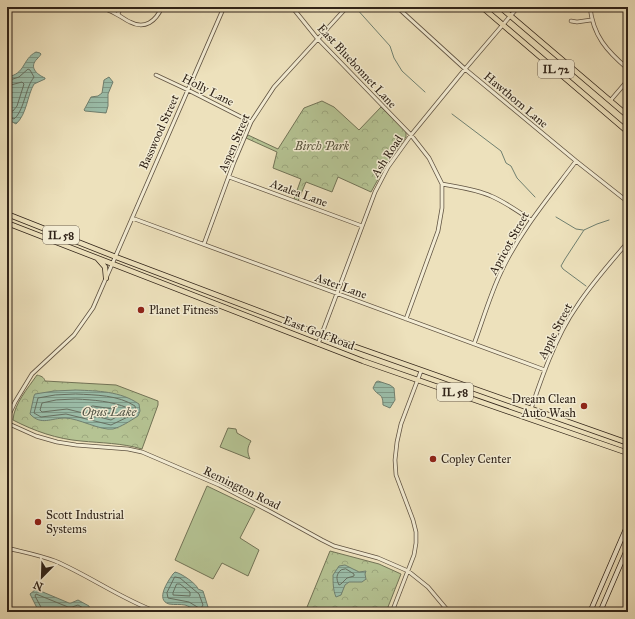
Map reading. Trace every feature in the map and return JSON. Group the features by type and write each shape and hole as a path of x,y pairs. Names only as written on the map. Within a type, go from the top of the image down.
{"main road":[{"name":"IL 72","path":"482,7 628,132"},
{"name":"IL 72","path":"500,7 628,116"},
{"name":"East Golf Road","path":"7,214 322,335 628,443"},
{"name":"East Golf Road","path":"7,223 363,361 628,453"},
{"path":"97,258 105,267 106,278"},
{"path":"590,612 628,524"},
{"path":"600,612 628,547"}],"street":[{"path":"95,7 118,14 131,23 142,26 154,20 162,7"},
{"path":"118,14 121,7"},
{"name":"Basswood Street","path":"7,419 15,402 32,374 74,334 93,308 224,7"},
{"name":"East Bluebonnet Lane","path":"292,7 317,38 411,136 429,158 442,184"},
{"name":"Aspen Street","path":"204,244 251,122 274,87 317,38 347,7"},
{"name":"Hawthorn Lane","path":"397,7 465,69 628,202"},
{"name":"Ash Road","path":"318,344 375,192 388,167 465,69 518,7"},
{"path":"590,7 591,20 599,38 610,54 628,69"},
{"path":"571,21 577,22 591,20"},
{"name":"Holly Lane","path":"156,75 251,122"},
{"path":"610,101 628,80"},
{"name":"Apricot Street","path":"474,344 501,273 531,220 576,161"},
{"name":"Azalea Lane","path":"229,177 362,226"},
{"path":"406,319 438,230 442,208 442,184 466,188 489,195 511,206 531,220"},
{"name":"Aster Lane","path":"132,218 545,370"},
{"name":"Apple Street","path":"528,418 545,370 563,329 576,306 628,242"},
{"path":"392,612 414,555 416,532 408,505 401,492 396,475 395,460 397,442 401,424 421,371"},
{"name":"Remington Road","path":"7,423 36,436 57,442 128,449 147,454 219,485 334,546 378,558 408,572 428,587 449,612"},
{"path":"7,548 54,561 133,602 157,612"}],"green space":[{"name":"Birch Park","path":"322,101 334,107 359,130 381,107 406,132 406,137 387,163 371,192 338,177 332,192 306,182 298,201 294,199 301,179 273,168 277,152 246,138 248,135 278,149 304,108"},
{"path":"37,375 42,377 45,381 116,385 158,401 158,405 142,449 119,444 81,441 54,436 29,428 13,420 19,402"},
{"path":"228,428 236,429 237,433 251,441 248,450 250,459 220,447"},
{"path":"207,486 255,509 240,538 259,550 248,576 222,563 213,579 175,560"},
{"path":"330,551 379,564 401,574 386,612 305,612"}],"water":[{"path":"36,52 41,54 35,62 35,70 45,79 34,84 25,110 20,120 16,124 7,119 7,77 18,73 28,58"},
{"path":"109,77 113,82 108,94 108,106 106,113 85,111 84,110 91,97 98,96 102,93 104,80"},
{"path":"378,381 394,388 395,400 390,408 383,405 381,396 373,388"},
{"name":"Opus Lake","path":"76,390 109,392 124,396 139,404 140,411 138,416 113,429 102,428 65,418 42,421 34,418 30,414 35,394"},
{"path":"345,565 359,572 366,571 366,579 362,582 349,582 345,585 341,595 336,597 333,575 339,566"},
{"path":"175,572 181,574 195,584 198,589 203,591 208,607 203,612 185,605 169,604 165,602 163,599 164,590 168,581"},
{"path":"35,590 69,603 78,600 89,606 91,612 39,612 30,594"}],"waterway":[{"path":"355,7 390,46 394,58 402,71 425,92"},
{"path":"452,114 501,151 506,163 511,166 517,178 535,197"},
{"path":"556,217 576,229 583,230"},
{"path":"584,230 609,220"},
{"path":"584,230 561,266 586,286"}],"place":[{"name":"Planet Fitness","path":"141,310"},
{"name":"Dream Clean Auto Wash","path":"584,406"},
{"name":"Copley Center","path":"433,459"},
{"name":"Scott Industrial Systems","path":"38,522"}]}
